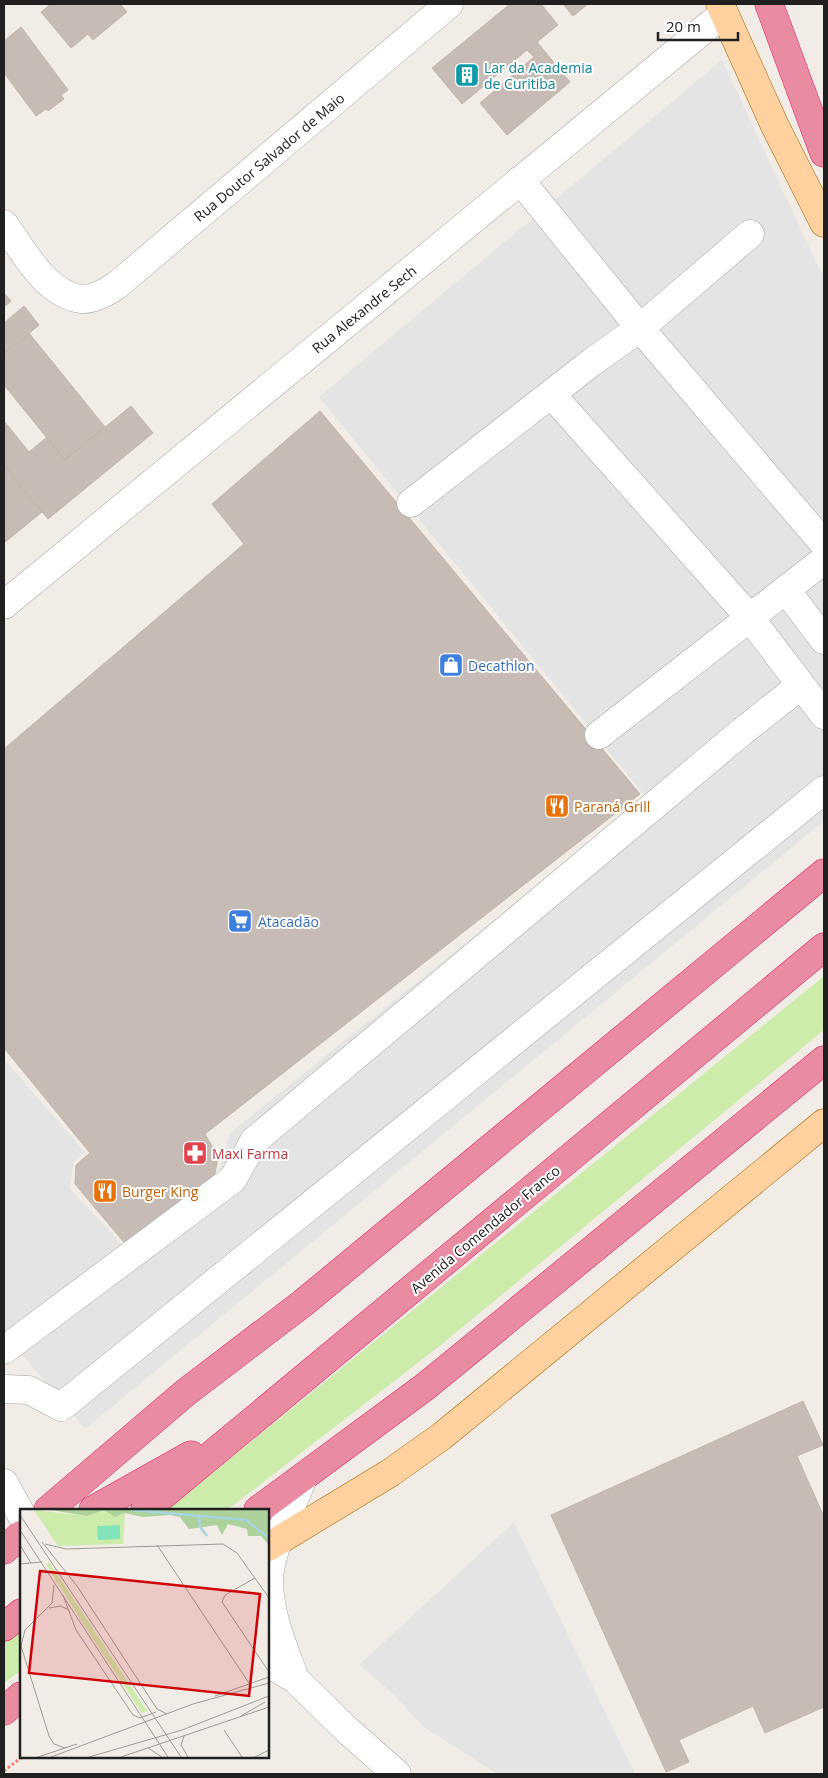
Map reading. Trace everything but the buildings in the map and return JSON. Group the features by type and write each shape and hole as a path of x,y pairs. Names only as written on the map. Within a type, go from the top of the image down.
{"highway":[{"path":"769,4 824,153"},
{"path":"49,1509 178,1399 311,1296 824,874"},
{"name":"Avenida Comendador Franco","path":"146,1509 824,947"},
{"path":"259,1509 426,1386 824,1060"},
{"path":"95,1509 258,1417"},
{"path":"4,1550 20,1536"},
{"path":"4,1628 20,1614"},
{"path":"4,1710 20,1697"}],"main road":[{"path":"722,8 788,153 824,223"},
{"path":"273,1544 390,1473 442,1436 824,1122"}],"street":[{"name":"Rua Doutor Salvador de Maio","path":"4,224 43,276 67,295 82,299 101,295 117,285 449,4"},
{"name":"Rua Alexandre Sech","path":"4,605 520,180 722,8"},
{"path":"520,180 640,328 824,544"},
{"path":"411,503 592,362 640,328 750,234"},
{"path":"551,394 750,618 824,716"},
{"path":"599,735 824,560"},
{"path":"786,590 824,640"},
{"path":"4,1350 233,1179 254,1141 744,730 801,685"},
{"path":"4,1389 29,1390 61,1407 824,790"},
{"path":"295,1679 276,1626 269,1582 273,1544 303,1478"},
{"path":"4,1484 20,1512"},
{"path":"269,1664 295,1679 347,1730 397,1774"}],"path":[{"path":"4,1771 21,1758"}],"green space":[{"path":"824,976 824,1030 437,1348 228,1509 168,1509"},
{"path":"20,1630 20,1671 4,1683 4,1643"}],"shaded area":[{"path":"722,60 824,279 824,821 85,1429 4,1333 4,1059 85,1152 74,1162 70,1189 129,1252 217,1180 229,1134 646,797 319,397"},
{"path":"513,1523 635,1774 497,1774 424,1727 390,1691 359,1665"}],"place":[{"name":"Lar da Academia de Curitiba","path":"467,75"},
{"name":"Decathlon","path":"451,665"},
{"name":"Paraná Grill","path":"557,806"},
{"name":"Atacadão","path":"240,921"},
{"name":"Maxi Farma","path":"195,1153"},
{"name":"Burger King","path":"105,1191"}]}
